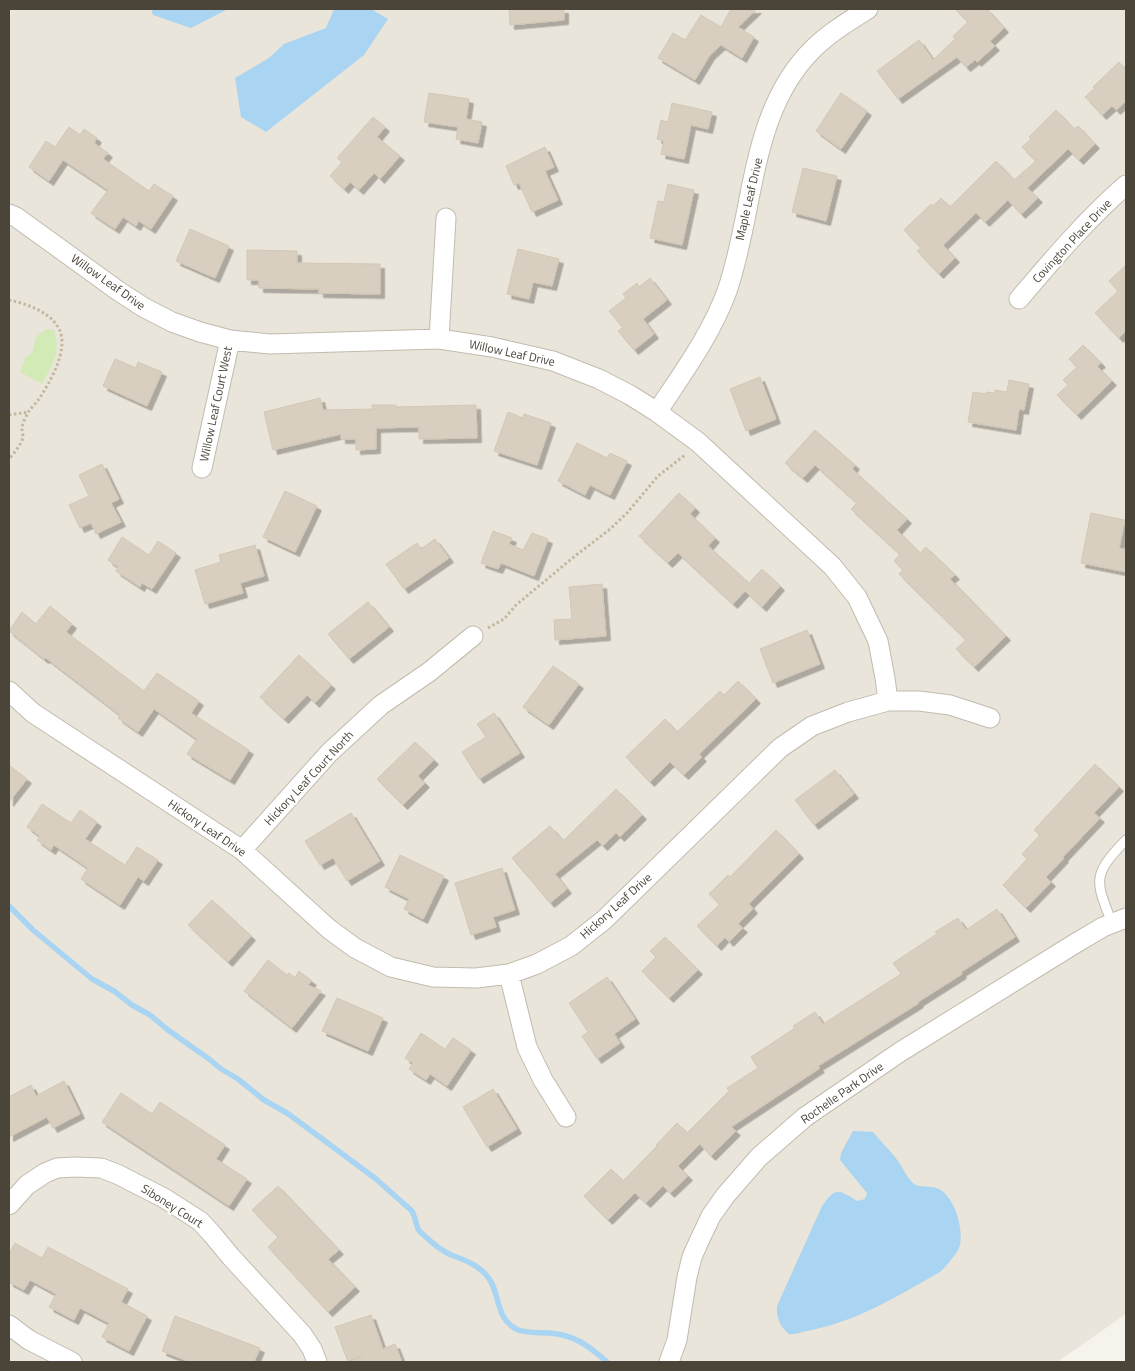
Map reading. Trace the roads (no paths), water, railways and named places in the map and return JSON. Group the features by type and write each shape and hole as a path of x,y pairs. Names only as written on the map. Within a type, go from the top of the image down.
{"street":[{"name":"Maple Leaf Drive","path":"657,412 699,347 715,319 727,292 736,262 764,134 782,92 796,67 813,49 842,25 868,9"},
{"name":"Covington Place Drive","path":"1019,299 1081,228 1126,185"},
{"name":"Willow Leaf Drive","path":"9,214 16,217 144,308 172,322 200,332 230,340 270,344 439,339 492,347 553,361 630,395 698,442 832,566 857,597 878,641 888,701"},
{"path":"439,339 446,218"},
{"name":"Willow Leaf Court West","path":"202,468 230,340"},
{"name":"Hickory Leaf Court North","path":"242,850 329,753 361,723 381,705 429,672 473,636"},
{"name":"Hickory Leaf Drive","path":"9,692 34,714 242,850 329,929 355,948 391,967 433,977 476,978 509,974 537,964 571,946 604,920 780,748 812,726 848,712 888,701 919,701 950,705 990,718"},
{"name":"Rochelle Park Drive","path":"669,1362 677,1340 692,1257 712,1216 725,1196 759,1157 805,1117 900,1052 1076,943 1119,920"},
{"path":"509,974 527,1047 543,1080 566,1117"},
{"name":"Siboney Court","path":"9,1205 27,1185 45,1173 57,1168 101,1168 117,1174 164,1198 200,1221 231,1258 302,1334 312,1349 317,1362"},
{"path":"9,1325 29,1340 72,1362"}],"lane":[{"path":"1119,920 1101,896 1099,883 1104,864 1126,840"}],"water":[{"path":"151,9 228,9 191,28 153,15"},
{"path":"334,9 371,9 388,19 364,55 266,132 241,117 235,78 269,58 284,44 326,28"},
{"path":"853,1131 873,1132 895,1157 914,1184 936,1188 945,1193 954,1207 960,1224 961,1241 959,1248 940,1272 876,1307 860,1315 825,1327 789,1334 779,1321 777,1306 822,1206 834,1193 841,1192 857,1201 865,1199 867,1193 840,1160 841,1153"}],"waterway":[{"path":"9,906 33,930 92,979 150,1015 221,1069 238,1079 264,1100 287,1113 376,1179 412,1211 418,1229 432,1242 451,1255 475,1266 487,1276 494,1289 504,1318 509,1324 524,1332 567,1336 588,1346 607,1362"}]}
